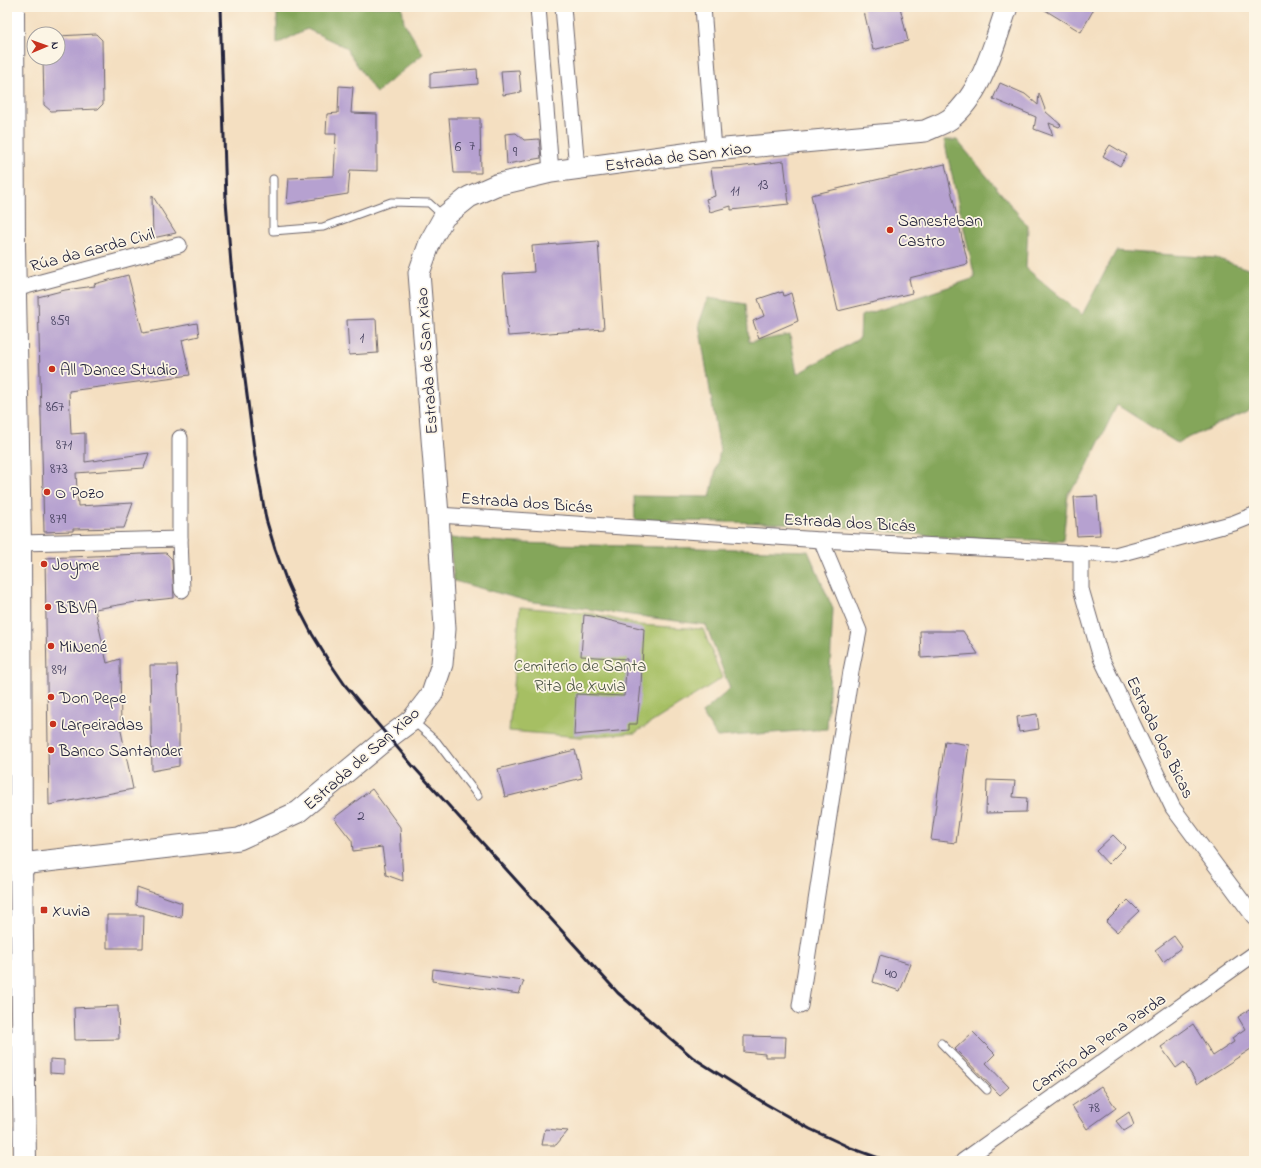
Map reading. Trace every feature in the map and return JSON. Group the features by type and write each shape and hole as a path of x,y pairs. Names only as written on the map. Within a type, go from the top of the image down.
{"main road":[{"path":"13,7 10,73 11,246 15,289 13,438 20,543 13,581 13,652 21,864 15,1038 25,1161"}],"street":[{"path":"538,7 551,172"},
{"path":"563,7 577,169"},
{"path":"703,7 714,150"},
{"name":"Estrada de San Xiao","path":"21,864 239,838 298,812 380,744 412,720 432,694 442,664 445,629 438,515 419,272 430,242 444,217 469,196 496,185 551,172 714,150 925,131 949,119 969,100 986,67 1007,7"},
{"name":"Rúa da Garda Civil","path":"15,289 179,245"},
{"path":"180,438 180,539 182,590"},
{"name":"Estrada dos Bicás","path":"438,515 821,540 1115,555 1234,523 1254,515"},
{"path":"20,543 180,539"},
{"path":"800,1006 850,671 859,631 821,540"},
{"name":"Estrada dos Bicas","path":"1081,553 1081,589 1101,658 1173,808 1254,917"},
{"name":"Camiño da Pena Parda","path":"963,1161 1254,954"}],"lane":[{"path":"272,178 273,231 323,226 391,202 429,203 444,217"},
{"path":"412,720 437,742 478,796"},
{"path":"941,1043 987,1090"}],"green space":[{"path":"277,7 402,7 404,22 423,54 376,93 345,47 307,29 277,44"},
{"path":"944,140 957,140 1028,226 1026,268 1082,315 1116,251 1216,258 1254,271 1254,404 1248,411 1177,443 1117,405 1082,477 1068,493 1063,541 943,537 813,524 635,520 634,496 710,497 720,451 699,324 708,298 746,304 749,342 790,335 797,374 860,338 861,316 975,278"},
{"path":"449,538 518,543 808,551 833,609 827,729 717,737 702,713 730,689 706,625 527,601 454,581"},
{"name":"Cemiterio de Santa Rita de Xuvia","path":"520,607 594,614 639,625 703,629 722,678 635,733 581,737 509,731"}],"building":[{"path":"863,7 900,7 908,41 873,50"},
{"path":"1040,7 1095,7 1081,32"},
{"path":"96,34 102,40 103,104 98,109 51,111 44,105 43,66 66,66 66,36"},
{"path":"477,69 478,84 430,88 430,73"},
{"path":"519,70 521,92 503,95 501,71"},
{"path":"1000,83 1025,94 1038,105 1039,93 1046,112 1061,125 1059,127 1049,123 1053,136 1034,129 1036,117 993,99"},
{"path":"339,86 353,87 351,113 377,114 377,171 350,170 348,194 287,204 289,178 334,176 336,134 326,134 327,114 338,113"},
{"path":"449,118 480,118 481,173 454,173"},
{"path":"516,133 524,140 539,139 541,158 507,164 505,134"},
{"path":"1110,145 1127,155 1120,166 1103,156"},
{"path":"784,161 789,204 731,210 731,206 710,212 706,199 715,196 711,168 737,167"},
{"name":"Sanesteban Castro","path":"945,164 968,264 909,278 912,293 838,311 811,195"},
{"path":"152,195 176,233 153,238"},
{"path":"598,241 604,329 508,336 503,274 534,272 532,246"},
{"path":"128,275 143,333 197,323 199,336 182,340 190,375 69,391 71,434 85,433 85,462 149,453 144,468 76,473 78,506 133,503 124,528 73,529 73,531 44,532 38,297 65,290 95,286 94,284"},
{"path":"783,292 784,296 791,293 798,321 759,338 753,321 764,316 758,299"},
{"path":"376,319 378,353 349,355 347,320"},
{"path":"1097,496 1100,535 1077,536 1074,497"},
{"path":"166,553 172,559 174,598 136,602 95,609 107,663 120,659 121,731 133,789 49,805 45,558"},
{"path":"584,615 644,629 637,724 629,724 629,730 574,735 576,694 624,696 627,659 581,656"},
{"path":"920,631 963,631 978,654 921,658"},
{"path":"150,665 177,665 179,715 179,766 152,771"},
{"path":"1037,714 1039,729 1019,732 1017,717"},
{"path":"945,741 969,745 956,843 931,840"},
{"path":"575,750 582,778 505,797 498,769"},
{"path":"987,780 1015,781 1013,797 1027,798 1026,812 986,813"},
{"path":"372,789 400,827 403,881 386,875 382,847 353,851 352,841 334,818"},
{"path":"1113,835 1125,847 1108,864 1096,851"},
{"path":"137,887 182,903 181,918 136,905"},
{"path":"1128,900 1139,911 1117,932 1106,922"},
{"path":"107,915 144,915 143,948 107,948"},
{"path":"1174,936 1182,947 1163,962 1155,950"},
{"path":"880,955 911,964 900,991 873,982"},
{"path":"433,969 524,981 519,994 432,981"},
{"path":"118,1006 119,1039 75,1040 74,1008"},
{"path":"1254,1007 1254,1047 1197,1084 1184,1062 1176,1068 1161,1047 1193,1024 1213,1056 1234,1042 1232,1038 1245,1029 1238,1017"},
{"path":"973,1032 995,1054 986,1063 1009,1087 1000,1095 955,1049"},
{"path":"744,1036 786,1037 785,1057 765,1057 765,1054 744,1052"},
{"path":"50,1059 64,1060 64,1074 50,1073"},
{"path":"1101,1086 1116,1108 1087,1129 1072,1106"},
{"path":"1129,1112 1134,1125 1124,1131 1116,1121"},
{"path":"545,1129 568,1131 556,1145 542,1145"}],"railway":[{"path":"220,7 226,201 237,317 255,457 266,519 275,549 287,582 312,634 345,685 412,765 618,993 692,1057 766,1104 810,1129 851,1148 887,1161"}],"place":[{"name":"Sanesteban Castro","path":"890,230"},
{"name":"All Dance Studio","path":"52,369"},
{"name":"O Pozo","path":"47,492"},
{"name":"Joyme","path":"44,564"},
{"name":"BBVA","path":"48,607"},
{"name":"MiNené","path":"51,646"},
{"name":"Don Pepe","path":"51,697"},
{"name":"Larpeiradas","path":"53,724"},
{"name":"Banco Santander","path":"51,750"},
{"name":"Xuvia","path":"44,910"}]}
